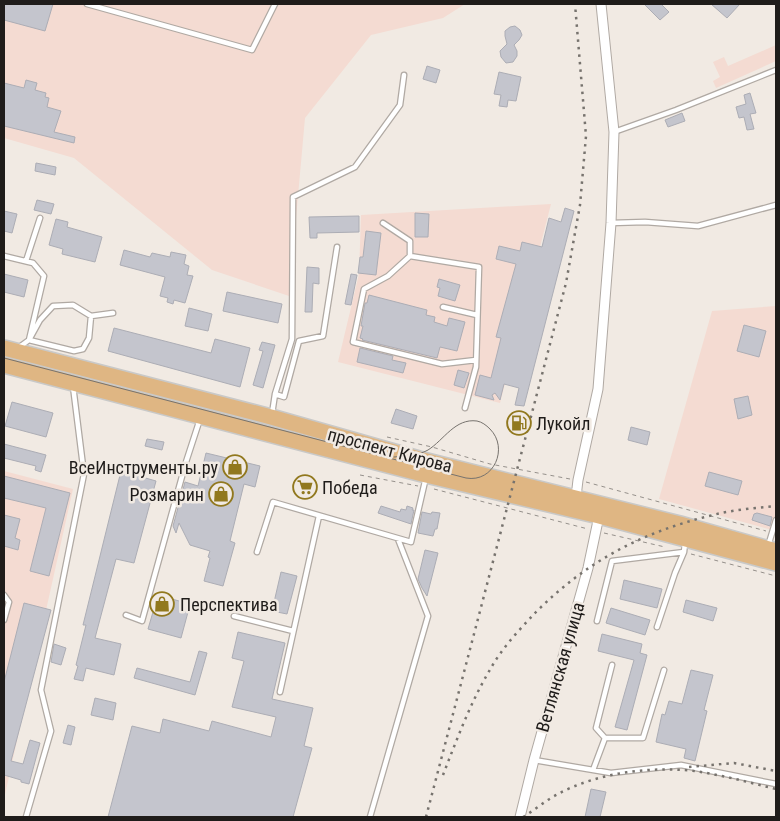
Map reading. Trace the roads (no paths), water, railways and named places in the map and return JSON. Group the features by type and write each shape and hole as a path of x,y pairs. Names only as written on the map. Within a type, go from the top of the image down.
{"main road":[{"name":"проспект Кирова","path":"9,349 75,375 202,416 425,481 599,516 685,545 771,556"},
{"path":"6,366 9,349"},
{"name":"проспект Кирова","path":"6,366 75,375 271,417 419,459 576,497 771,556"}],"street":[{"path":"576,497 598,389 611,222 614,132 601,4"},
{"name":"Ветлянская улица","path":"520,817 597,531 599,516"}],"lane":[{"path":"87,4 252,50 275,4"},
{"path":"614,132 676,110 776,70"},
{"path":"271,417 275,394 292,339 293,197 355,167 400,105 404,75"},
{"path":"611,222 645,222 698,226 776,206"},
{"path":"26,262 40,218"},
{"path":"384,222 410,241 410,256 388,276 364,289 353,342 442,364 476,360"},
{"path":"275,394 284,397 299,341 322,336 337,247"},
{"path":"4,256 33,263 44,276 29,340"},
{"path":"410,256 479,267 476,360 466,408"},
{"path":"9,349 29,340 40,320 53,306 73,305 92,316 113,313"},
{"path":"443,307 477,315"},
{"path":"29,340 74,352 83,349 89,338 92,316"},
{"path":"26,817 51,731 41,690 84,474 75,375"},
{"path":"126,615 142,621 186,462 202,416"},
{"path":"257,552 273,502 411,542 425,481"},
{"path":"280,692 319,516"},
{"path":"771,556 776,521"},
{"path":"370,817 428,616 398,539"},
{"path":"597,621 612,561 685,545"},
{"path":"657,627 685,545"},
{"path":"4,595 9,602 4,620"},
{"path":"234,616 293,631"},
{"path":"612,664 596,728 605,738 643,738 664,670"},
{"path":"593,770 605,738"},
{"path":"534,760 611,773 681,765 776,784"}],"tram line":[{"path":"4,358 466,478 476,478 491,470 496,462 498,445 496,437 487,426 479,421 469,421 456,426 434,446 424,452 394,457"}],"railway":[{"path":"426,817 566,283 580,205 586,136 575,4"},
{"path":"443,775 471,707 500,653 536,612 574,578 615,552 660,531 717,514 776,506"},
{"path":"689,767 734,763 776,771"},
{"path":"523,817 554,796 574,786 591,780 628,772 666,769 684,770 776,789"}],"place":[{"name":"Лукойл","path":"519,423"},
{"name":"ВсеИнструменты.ру","path":"235,467"},
{"name":"Победа","path":"305,487"},
{"name":"Розмарин","path":"221,494"},
{"name":"Перспектива","path":"162,604"}]}
